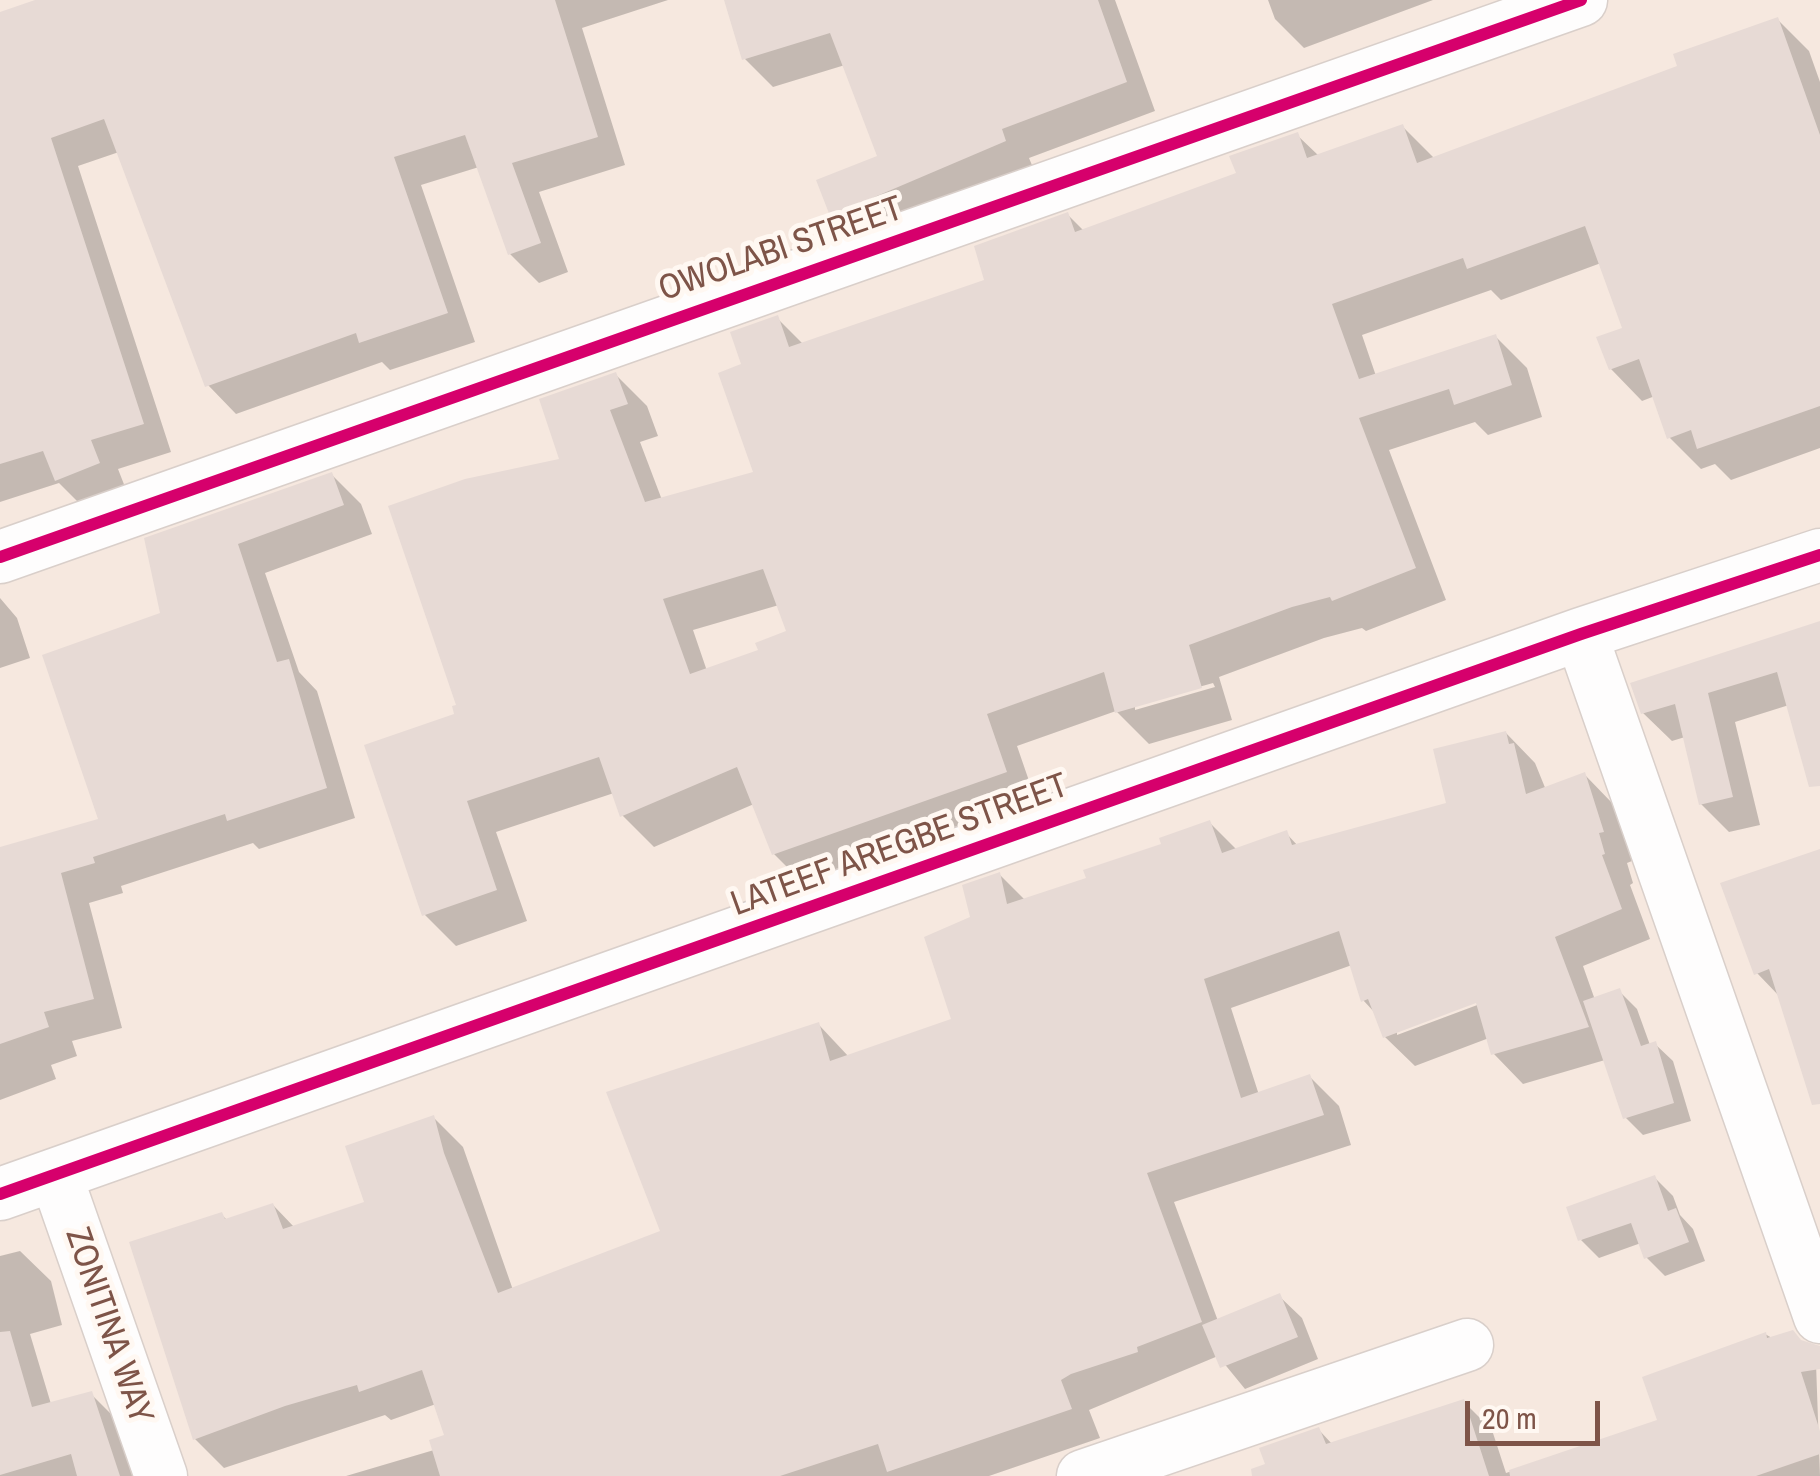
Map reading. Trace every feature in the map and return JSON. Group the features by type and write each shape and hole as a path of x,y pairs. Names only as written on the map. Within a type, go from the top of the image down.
{"street":[{"name":"OWOLABI STREET","path":"0,557 1581,0"},
{"name":"LATEEF AREGBE STREET","path":"0,1194 1580,634 1820,554"},
{"path":"1580,634 1820,1318"},
{"name":"ZONITINA WAY","path":"56,1176 161,1476"},
{"path":"1082,1476 1467,1345"}],"shaded area":[{"path":"0,0 1820,0 1820,1476 0,1476"}],"building":[{"path":"35,0 555,0 598,137 512,163 541,243 508,255 465,135 394,157 448,313 359,343 356,333 205,387 104,119 51,138 144,424 91,440 100,463 55,481 43,451 0,464 0,12"},
{"path":"724,0 1098,0 1127,82 1002,129 1006,141 830,216 816,180 877,156 830,33 742,60"},
{"path":"1778,17 1820,135 1820,406 1697,449 1691,430 1667,439 1639,359 1609,370 1596,337 1622,328 1585,226 1467,269 1463,258 1332,304 1359,379 1496,334 1512,385 1454,405 1449,389 1359,418 1416,568 1332,601 1330,597 1292,607 1189,645 1202,688 1115,713 1104,672 987,714 1007,772 772,855 737,767 620,817 599,757 467,801 497,890 422,916 364,745 454,714 452,706 456,705 388,506 465,479 559,459 539,399 616,372 628,404 610,410 645,502 753,472 718,373 741,364 730,332 778,315 789,347 984,280 974,246 1068,212 1075,232 1236,173 1229,156 1298,132 1307,158 1403,124 1417,163 1677,66 1673,54","holes":["763,569 786,631 755,643 758,650 690,674 663,599"]},
{"path":"332,472 344,505 238,544 277,662 289,659 327,788 227,821 225,814 93,857 95,863 61,873 94,999 44,1012 49,1027 0,1044 0,847 98,819 42,655 160,613 144,538"},
{"path":"1820,621 1820,786 1809,787 1777,672 1708,693 1733,797 1699,805 1675,704 1641,714 1630,683"},
{"path":"1506,731 1509,744 1514,743 1526,794 1585,772 1604,832 1599,833 1605,854 1602,855 1622,909 1555,937 1589,1027 1491,1055 1476,1003 1383,1038 1368,999 1361,1002 1339,931 1204,979 1241,1098 1310,1074 1324,1115 1147,1173 1202,1322 1137,1347 1138,1352 1061,1380 1072,1409 887,1472 878,1444 780,1476 440,1476 429,1440 444,1435 422,1370 359,1392 357,1385 285,1406 193,1440 129,1242 222,1212 225,1219 273,1203 283,1229 364,1202 345,1146 434,1115 444,1153 498,1293 660,1231 606,1092 819,1022 830,1061 951,1019 924,937 970,917 962,885 1000,872 1007,904 1086,878 1083,870 1161,844 1159,838 1210,820 1222,853 1287,830 1292,845 1446,803 1433,749"},
{"path":"1820,849 1820,1104 1812,1105 1769,969 1754,975 1720,883"},
{"path":"1620,988 1641,1046 1656,1041 1674,1103 1623,1119 1583,1001"},
{"path":"1655,1175 1668,1211 1676,1208 1689,1242 1644,1259 1631,1223 1578,1241 1566,1207"},
{"path":"1280,1293 1298,1337 1220,1368 1202,1325"},
{"path":"1793,1330 1801,1340 1820,1346 1820,1369 1801,1372 1820,1431 1820,1454 1756,1476 1510,1476 1509,1470 1657,1420 1642,1377 1766,1332 1767,1338"},
{"path":"10,1331 32,1407 92,1391 120,1476 77,1476 71,1454 0,1475 0,1332"},
{"path":"1464,1399 1489,1476 1252,1476 1251,1469 1265,1464 1259,1448 1319,1427 1326,1444"}],"cycle path":[{"path":"0,557 1581,0"},
{"path":"0,1194 1581,634 1820,555"}]}
